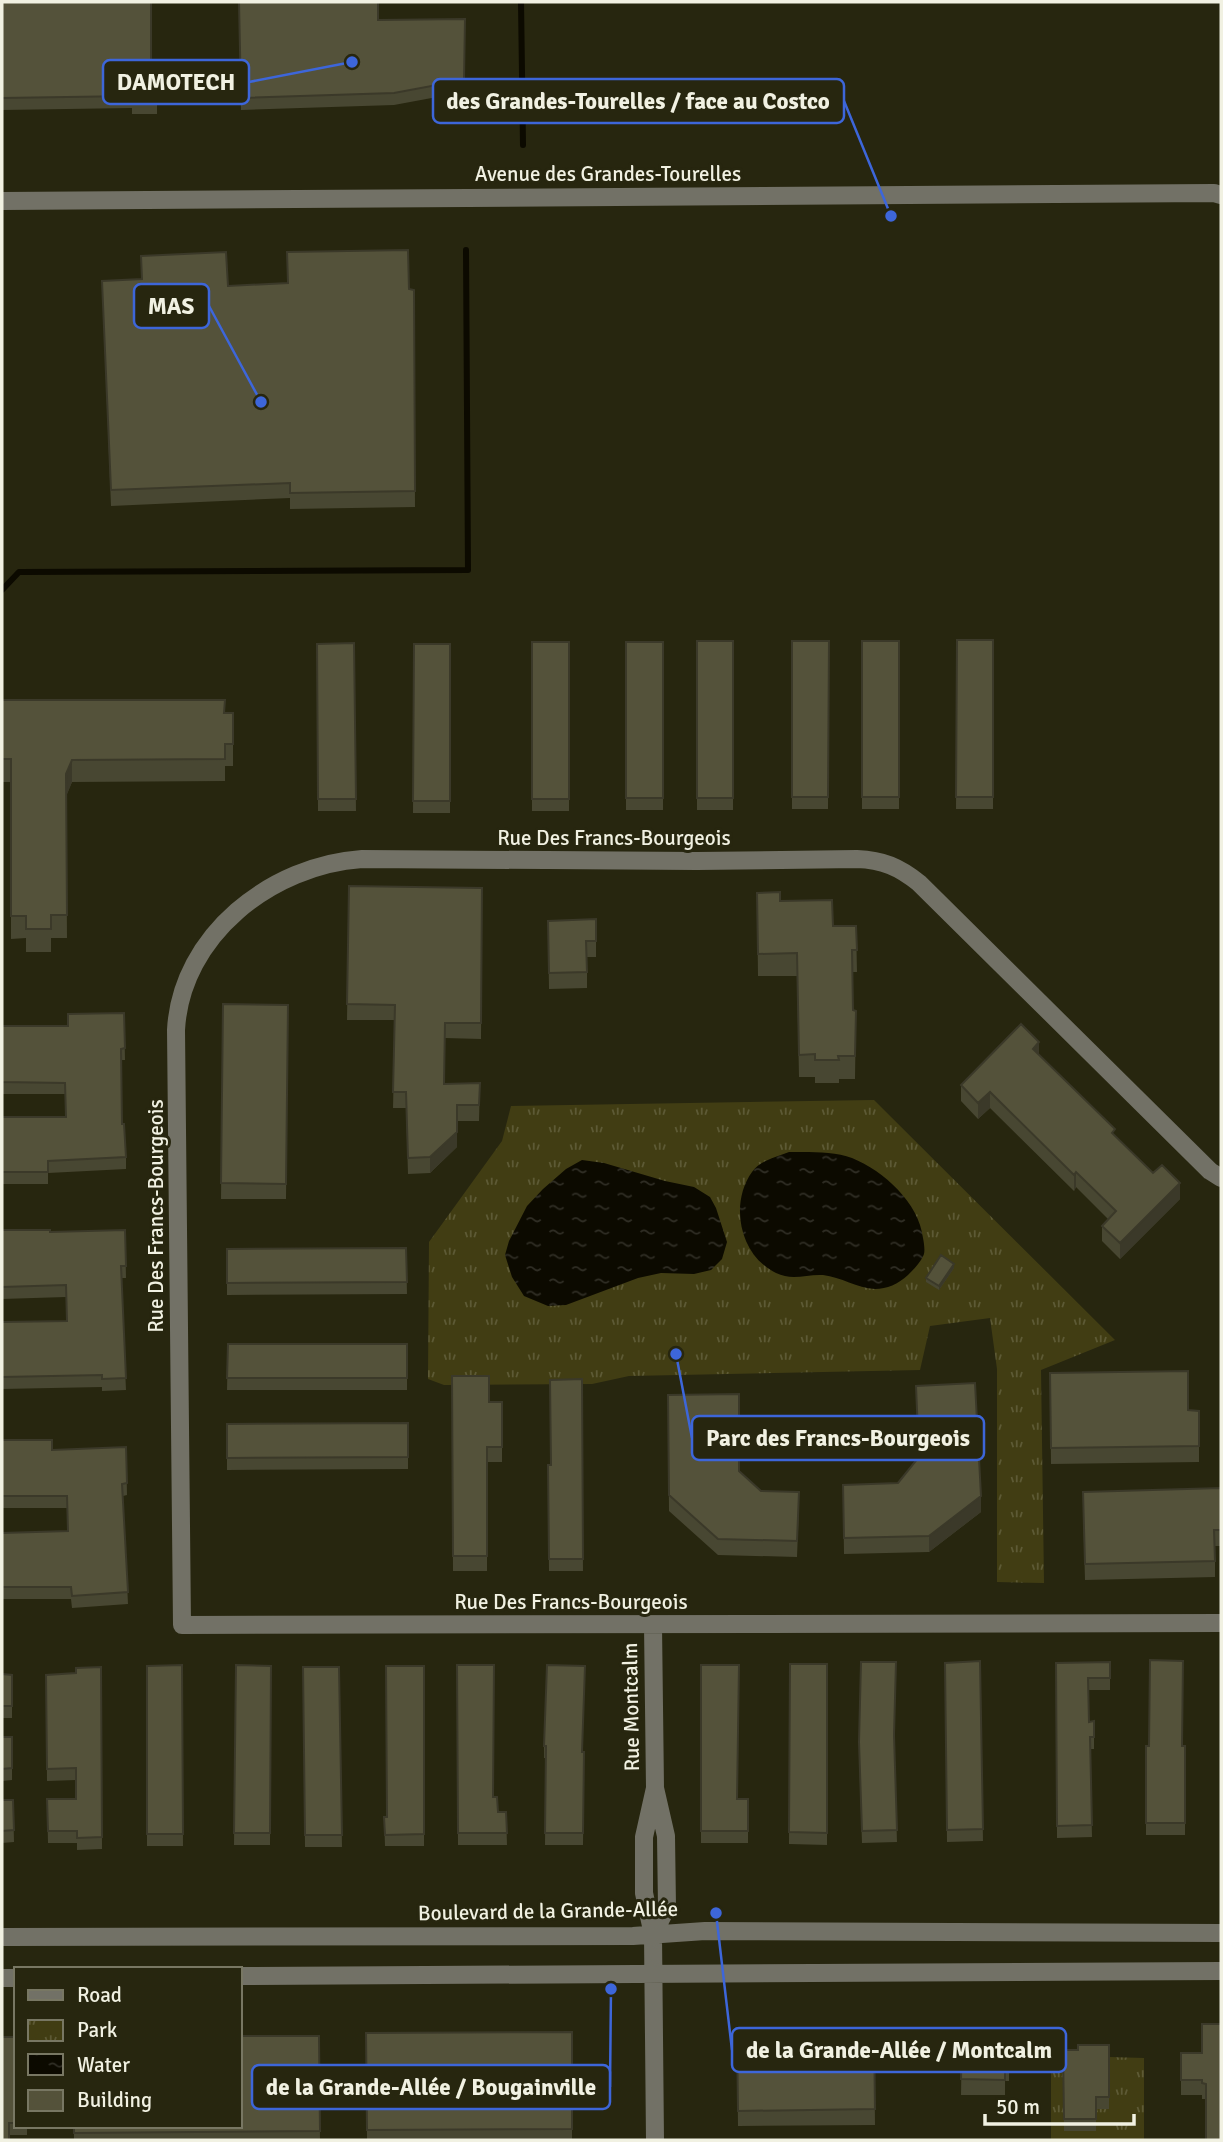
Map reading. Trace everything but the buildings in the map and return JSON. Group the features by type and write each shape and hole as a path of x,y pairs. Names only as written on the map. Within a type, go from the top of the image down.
{"street":[{"name":"Avenue des Grandes-Tourelles","path":"2,201 1219,193"},
{"name":"Rue Des Francs-Bourgeois","path":"1221,1178 1210,1171 919,883 901,869 882,861 362,859 331,863 296,873 253,898 229,919 201,953 182,993 176,1022 182,1625 1221,1623"},
{"name":"Rue Montcalm","path":"653,1625 655,1788 644,1837 644,1894 653,1934 655,2140"},
{"name":"Boulevard de la Grande-Allée","path":"2,1937 653,1934 705,1931 1221,1933"},
{"path":"242,1976 1221,1971"}],"green space":[{"path":"874,1100 1115,1340 1041,1370 1044,1583 997,1582 997,1369 990,1318 930,1326 920,1370 629,1376 592,1384 444,1385 428,1379 429,1242 502,1141 511,1106"},
{"path":"1109,2057 1144,2058 1144,2140 1051,2140 1051,2063 1063,2062 1096,2109 1109,2109"}],"water":[{"path":"789,1152 829,1153 852,1158 876,1171 898,1190 915,1213 924,1244 923,1257 908,1275 892,1285 875,1289 823,1275 782,1275 764,1265 754,1255 742,1228 740,1214 745,1185 752,1172 760,1165"},
{"path":"582,1160 604,1163 694,1187 710,1197 727,1242 722,1259 711,1270 694,1274 661,1273 638,1278 566,1305 548,1306 524,1296 512,1277 505,1255 509,1241 527,1206 566,1169"}],"waterway":[{"path":"521,2 523,145"},
{"path":"2,590 19,572 468,570 466,250"}],"place":[{"name":"DAMOTECH","path":"352,62"},
{"name":"des Grandes-Tourelles / face au Costco","path":"891,216"},
{"name":"MAS","path":"261,402"},
{"name":"Parc des Francs-Bourgeois","path":"676,1354"},
{"name":"de la Grande-Allée / Montcalm","path":"716,1913"},
{"name":"de la Grande-Allée / Bougainville","path":"611,1989"}]}
